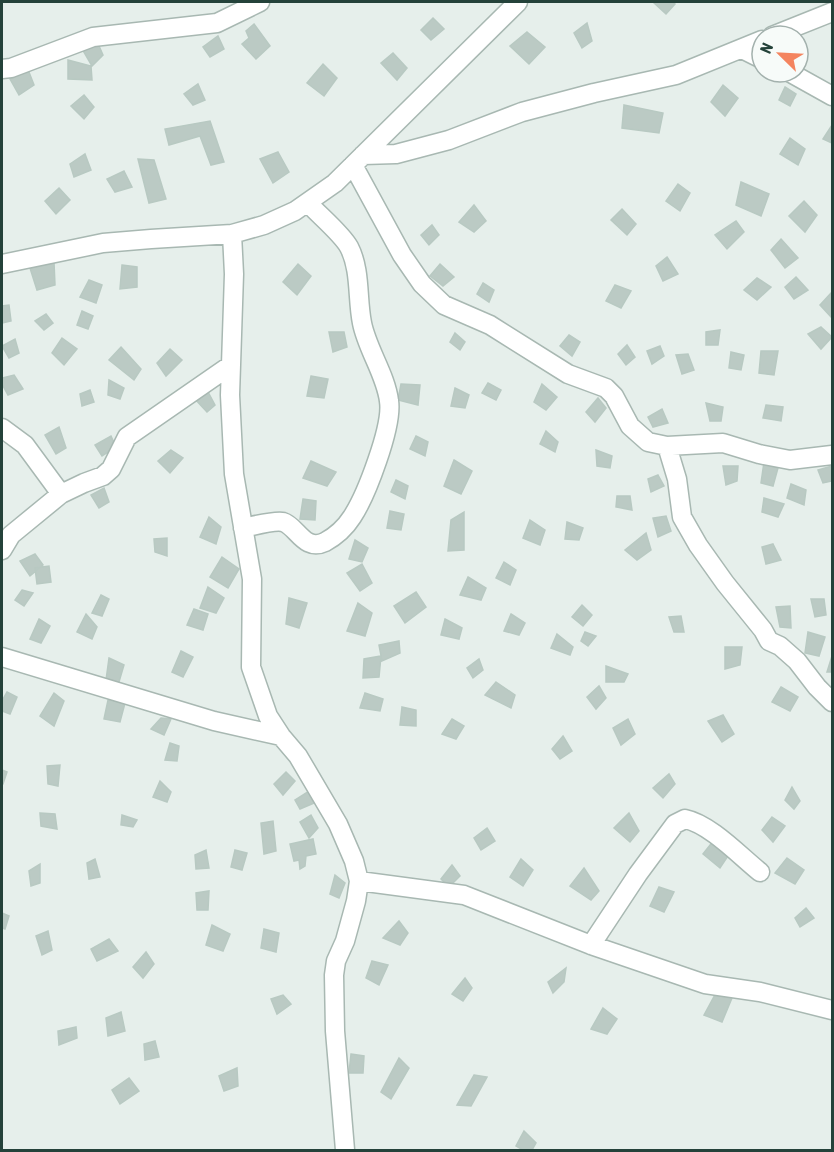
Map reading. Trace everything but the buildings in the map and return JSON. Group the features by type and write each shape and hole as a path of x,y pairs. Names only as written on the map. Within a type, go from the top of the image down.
{"street":[{"path":"2,69 11,68 93,37 217,23 260,2"},
{"path":"2,264 103,243 232,234 264,225 308,203 335,183 518,2"},
{"path":"802,24 832,12"},
{"path":"358,160 396,154 449,140 522,112 676,75 750,45"},
{"path":"742,49 750,53"},
{"path":"810,84 832,96"},
{"path":"358,160 402,255 422,284 444,305 490,325 568,374 606,388 614,396 630,426 648,442 667,446 723,443 759,454 790,460 832,455"},
{"path":"243,528 282,521 294,528 299,537 308,542 322,543 340,532 362,497 388,425 390,401 364,333 353,258 348,245 308,203"},
{"path":"232,234 230,394 234,474 252,579 250,667 268,716 298,756 338,824 354,861 359,881 356,901 345,941 336,961 334,975 335,1031 345,1150"},
{"path":"2,550 11,535 62,494 103,476 111,469 127,437 231,365"},
{"path":"2,428 25,445 62,494"},
{"path":"667,446 677,479 682,517 698,545 769,641 780,646 796,661 832,702"},
{"path":"2,657 214,721 281,736"},
{"path":"591,945 638,874 675,824 685,819 693,820 720,839 760,872"},
{"path":"359,881 464,895 591,945 705,984 760,992 832,1010"}]}
